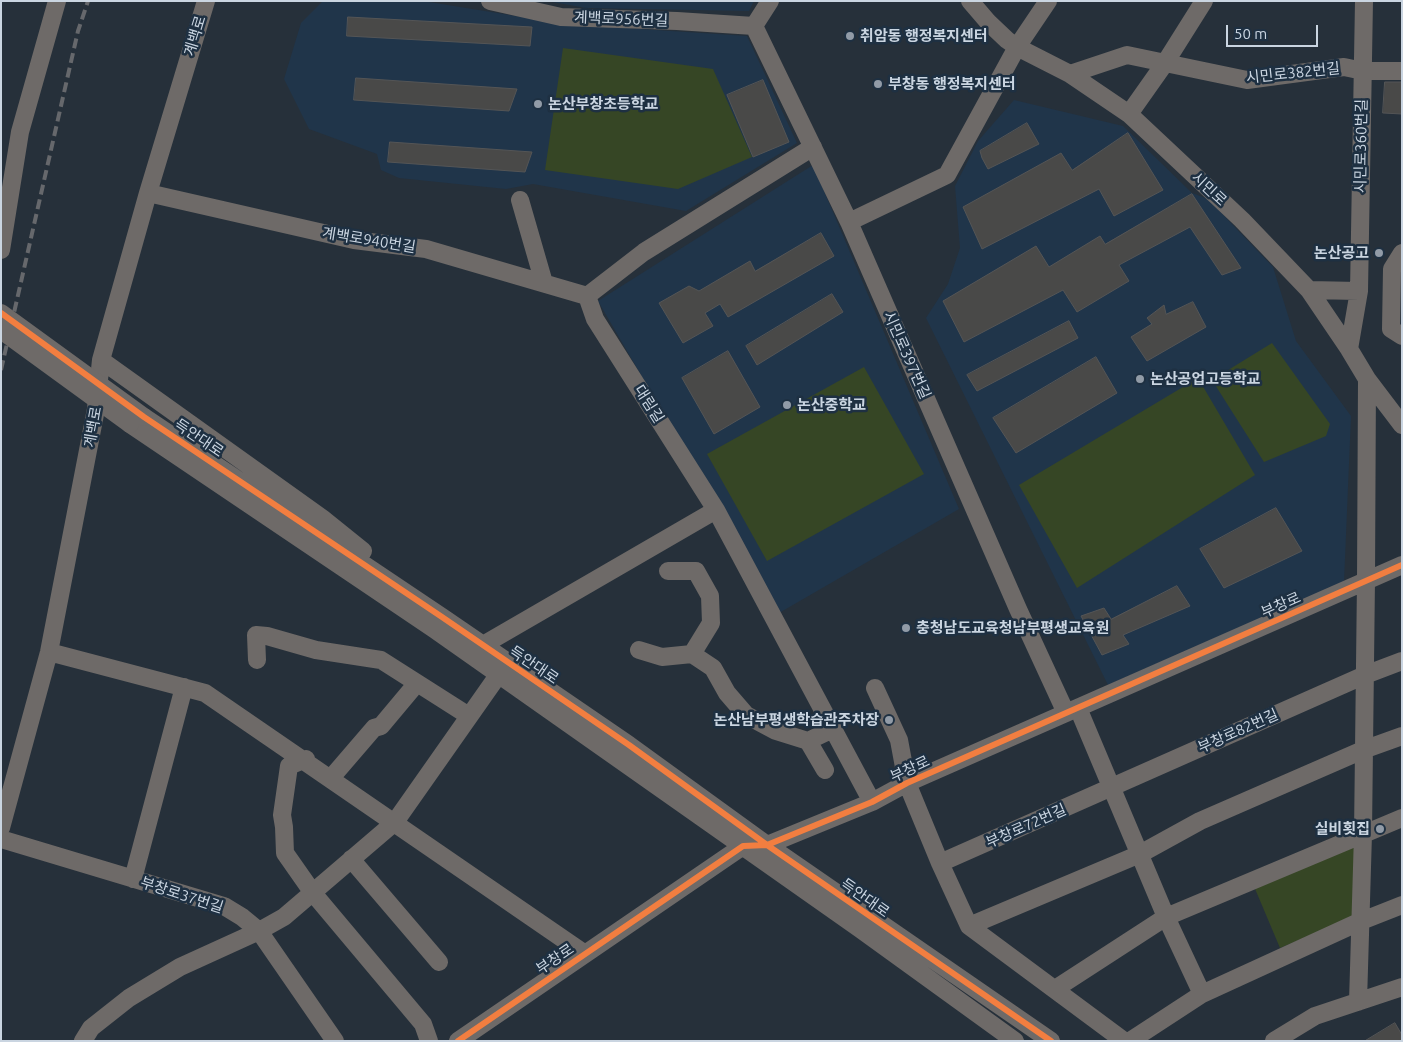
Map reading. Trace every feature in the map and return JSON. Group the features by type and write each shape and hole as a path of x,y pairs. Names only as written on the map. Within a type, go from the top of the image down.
{"street":[{"path":"1,250 7,180 57,1"},
{"name":"계백로","path":"1,828 50,652 96,409 101,360 148,193 206,1"},
{"name":"계백로956번길","path":"490,1 561,17 754,26"},
{"path":"754,26 770,1"},
{"name":"시민로","path":"970,1 1007,40 1070,74 1129,114 1242,220 1308,290 1349,349 1367,379 1402,425"},
{"path":"849,222 947,175 1017,47 1048,1"},
{"path":"1129,114 1165,63 1204,1"},
{"name":"시민로360번길","path":"1349,349 1359,291 1364,1"},
{"name":"시민로397번길","path":"754,26 849,222 1014,600 1072,711"},
{"name":"시민로382번길","path":"1070,74 1127,55 1247,80 1344,67 1363,71 1402,71"},
{"path":"587,296 644,252 813,147"},
{"name":"계백로940번길","path":"148,193 354,240 426,249 587,296"},
{"path":"520,200 544,283"},
{"path":"1402,253 1392,269 1391,329 1402,336"},
{"path":"1308,290 1359,291"},
{"name":"대림길","path":"587,296 595,319 716,510"},
{"name":"득안대로","path":"1,313 137,420"},
{"name":"득안대로","path":"1,330 438,623 499,674 1015,1041"},
{"path":"101,360 322,518 438,623"},
{"path":"1358,1002 1363,834 1367,379"},
{"path":"96,409 305,552 438,623"},
{"path":"484,646 716,510 872,802"},
{"name":"부창로","path":"458,1041 743,846 767,845 872,802 908,783 1402,565"},
{"path":"668,571 696,571 710,596 711,623 692,654"},
{"name":"득안대로","path":"438,623 484,646 629,745 767,845 1051,1041"},
{"path":"257,660 256,636 268,636 316,650 381,660 469,716"},
{"path":"639,650 662,657 692,654 712,668 726,693 746,715 776,731 808,741 834,729"},
{"path":"50,652 205,693 304,759 585,954"},
{"name":"부창로82번길","path":"1112,788 1365,675 1402,661"},
{"path":"83,1041 91,1028 129,998 180,967 258,932 284,917 395,822 499,674"},
{"path":"331,778 374,728 381,726 417,683"},
{"path":"133,879 184,687"},
{"path":"875,688 898,740 908,783 968,926 1124,1041"},
{"path":"1072,711 1112,788 1166,917 1202,994"},
{"path":"968,926 1140,854 1200,821 1363,750 1402,736"},
{"path":"808,741 825,770"},
{"path":"304,759 290,766 282,815 285,853 312,893 423,1024 429,1041"},
{"name":"부창로72번길","path":"940,863 1112,788"},
{"path":"1055,989 1166,917 1402,818"},
{"name":"부창로37번길","path":"1,839 224,906 242,917 258,932 335,1041"},
{"path":"351,860 439,962"},
{"path":"1130,1041 1202,994 1359,922 1402,905"},
{"path":"1274,1041 1315,1016 1402,987"}],"shaded area":[{"name":"논산부창초등학교","path":"323,1 423,1 565,24 747,36 797,143 686,211 533,184 506,189 399,178 381,170 377,154 309,129 284,79 301,23"},
{"path":"547,1 754,1 749,11 586,8"},
{"name":"논산공업고등학교","path":"1014,100 1123,126 1192,193 1208,199 1273,267 1296,341 1351,416 1344,582 1108,685 926,318 948,284 960,248 955,186 978,141"},
{"name":"논산중학교","path":"813,165 959,509 779,613 598,301"}],"green space":[{"path":"563,48 713,69 752,157 678,189 545,170"},
{"path":"1272,343 1330,424 1326,436 1264,462 1212,380"},
{"path":"864,367 924,474 767,561 707,454"},
{"path":"1198,378 1255,475 1077,588 1019,485"},
{"path":"1355,842 1355,917 1280,948 1253,884"}],"building":[{"path":"348,17 532,27 530,46 347,36"},
{"path":"356,78 517,89 509,111 354,100"},
{"path":"763,80 789,142 753,157 727,95"},
{"path":"1385,82 1402,82 1402,114 1383,113"},
{"path":"1027,123 1039,144 988,169 980,151"},
{"path":"1128,133 1163,190 1114,216 1099,189 982,249 963,207 1061,153 1072,170"},
{"path":"390,142 532,152 525,172 388,162"},
{"path":"1192,194 1241,268 1222,275 1190,227 1119,265 1129,281 1077,312 1063,290 964,342 943,301 1036,246 1049,267 1100,236 1105,244"},
{"path":"821,233 834,256 728,317 720,304 705,313 713,326 683,343 659,303 689,286 699,291 750,261 755,271"},
{"path":"832,294 843,312 757,365 746,346"},
{"path":"1193,302 1206,327 1147,361 1131,337 1152,324 1147,318 1164,305 1166,314"},
{"path":"1069,321 1078,338 977,391 967,375"},
{"path":"728,351 760,407 714,434 682,378"},
{"path":"1096,357 1117,393 1016,453 993,418"},
{"path":"1276,508 1302,551 1224,588 1200,549"},
{"path":"1177,586 1190,606 1123,635 1129,644 1102,655 1081,616 1104,608 1111,619"},
{"path":"1395,1023 1402,1035 1402,1041 1365,1041"}],"railway":[{"path":"1,370 78,31 88,1"}],"cycle path":[{"path":"1,313 144,417 629,745 767,845 1051,1041"},
{"path":"458,1041 743,846 767,845 872,802 907,783 1402,565"}],"place":[{"name":"취암동 행정복지센터","path":"850,36"},
{"name":"부창동 행정복지센터","path":"878,84"},
{"name":"논산부창초등학교","path":"538,104"},
{"name":"논산공고","path":"1379,253"},
{"name":"논산공업고등학교","path":"1140,379"},
{"name":"논산중학교","path":"787,405"},
{"name":"충청남도교육청남부평생교육원","path":"906,628"},
{"name":"논산남부평생학습관주차장","path":"889,720"},
{"name":"실비횟집","path":"1380,829"}]}
